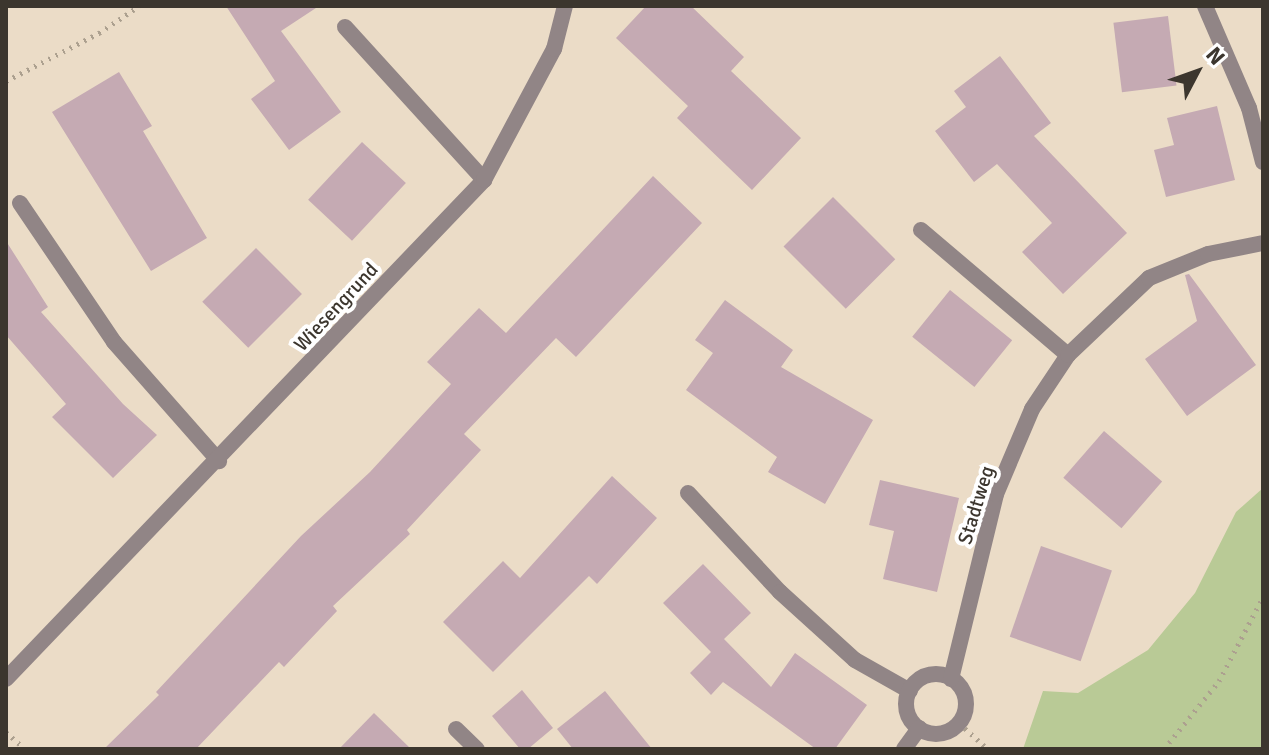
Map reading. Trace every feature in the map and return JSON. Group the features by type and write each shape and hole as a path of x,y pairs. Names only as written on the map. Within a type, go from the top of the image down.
{"street":[{"name":"Wiesengrund","path":"6,679 219,461 484,180 554,49 565,6"},
{"path":"1205,6 1249,108 1263,162"},
{"path":"345,27 484,180"},
{"path":"20,203 114,342 219,461"},
{"path":"921,230 1068,355"},
{"name":"Stadtweg","path":"951,679 996,494 1032,409 1068,355 1149,278 1208,254 1263,243"},
{"path":"688,493 780,592 855,660 910,691"},
{"path":"932,674 951,679 959,685 966,704 959,723 944,733 919,728 906,707 915,683 932,674"},
{"path":"904,749 919,728"},
{"path":"456,729 477,749"}],"path":[{"path":"6,81 99,33 139,6"},
{"path":"1164,749 1219,681 1263,597"},
{"path":"959,723 988,749"},
{"path":"6,732 25,749"}],"green space":[{"path":"1263,488 1263,749 1023,749 1043,691 1078,693 1148,650 1195,593 1236,512"}],"building":[{"path":"226,6 319,6 281,31 341,112 289,150 251,99 275,81"},
{"path":"646,6 691,6 744,57 731,71 801,138 752,190 677,118 688,106 616,38"},
{"path":"1168,16 1177,85 1122,92 1113,23"},
{"path":"1000,56 1051,123 1034,136 1127,233 1063,294 1022,252 1052,223 997,164 974,182 935,131 966,107 954,91"},
{"path":"119,72 152,126 143,131 207,238 151,271 52,112"},
{"path":"1217,106 1235,180 1166,197 1154,150 1174,145 1167,118"},
{"path":"362,142 406,183 352,241 308,200"},
{"path":"653,176 702,223 576,357 556,338 464,434 481,450 407,530 410,534 333,606 337,611 284,667 279,662 196,749 104,749 159,695 156,692 301,536 370,472 451,384 427,362 479,308 506,333"},
{"path":"833,197 895,259 846,309 784,246"},
{"path":"6,241 48,307 41,312 123,404 157,435 113,478 52,417 66,404 6,335"},
{"path":"256,248 302,294 248,348 202,302"},
{"path":"1189,274 1256,365 1187,416 1145,359 1197,321 1185,275"},
{"path":"950,290 1012,340 974,387 912,337"},
{"path":"725,300 793,350 781,367 873,420 825,504 768,472 777,457 686,390 713,353 695,340"},
{"path":"1104,431 1162,482 1121,528 1063,478"},
{"path":"612,476 657,518 597,584 589,576 493,672 443,622 503,561 520,578"},
{"path":"880,480 959,498 937,592 883,579 894,531 869,525"},
{"path":"1041,546 1112,570 1081,661 1010,637"},
{"path":"703,564 751,613 724,639 771,687 795,653 867,705 835,749 816,749 723,682 711,695 690,673 711,652 663,603"},
{"path":"522,690 553,728 528,749 520,749 492,716"},
{"path":"605,691 652,749 573,749 557,729"},
{"path":"374,713 411,749 339,749"}]}
